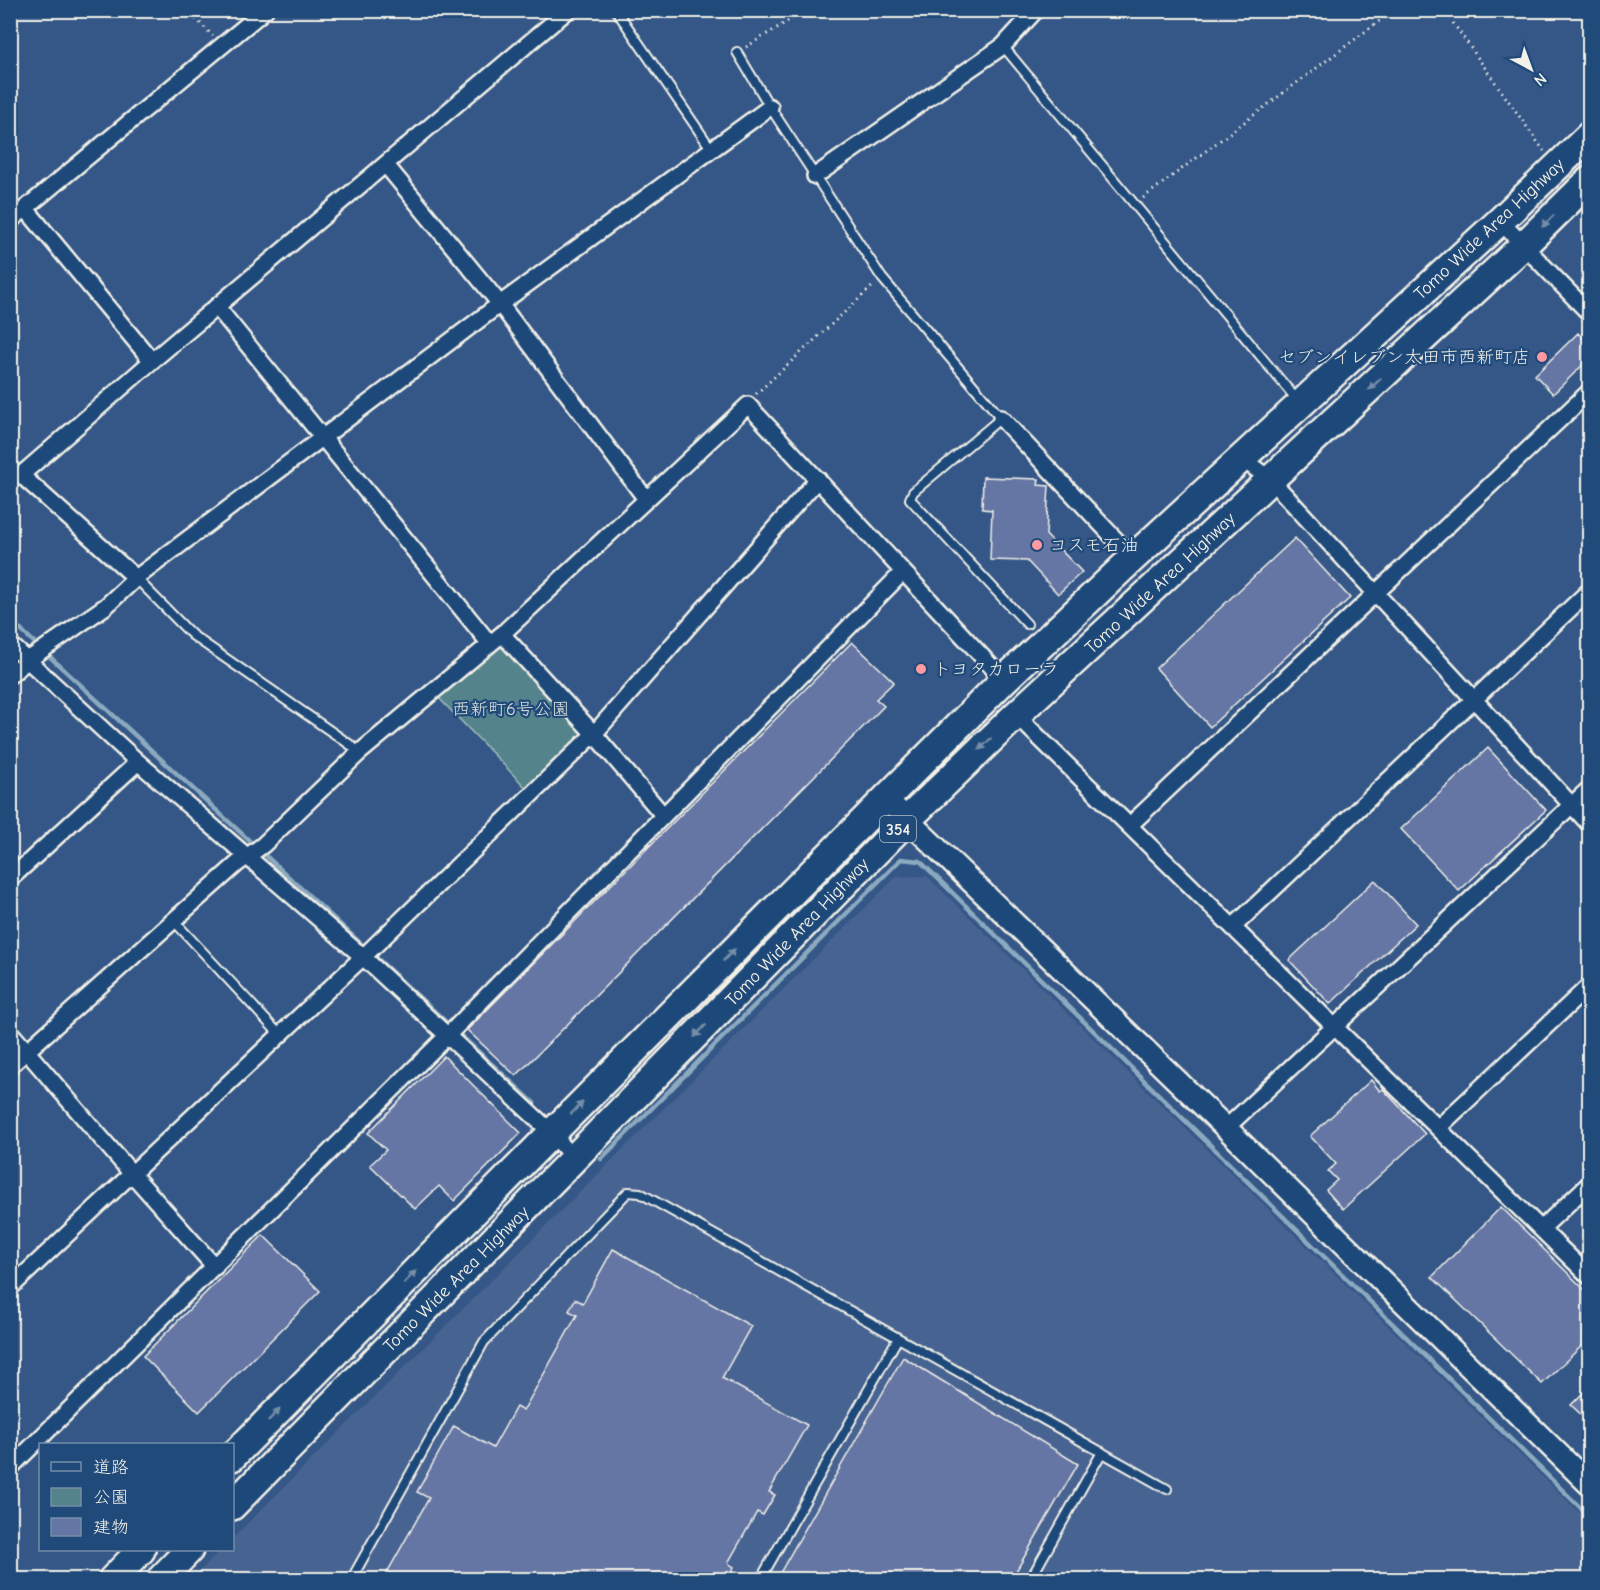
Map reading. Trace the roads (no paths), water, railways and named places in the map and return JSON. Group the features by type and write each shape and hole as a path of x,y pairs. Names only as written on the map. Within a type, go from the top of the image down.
{"highway":[{"name":"Tomo Wide Area Highway","path":"234,1455 1004,680 1590,135"},
{"name":"Tomo Wide Area Highway","path":"234,1504 906,820 1016,715 1524,245 1590,180"},
{"path":"112,1580 140,1551"},
{"path":"160,1580 188,1551"}],"street":[{"path":"10,221 265,10"},
{"path":"136,578 16,472 217,307 568,10"},
{"path":"815,176 1003,46 1036,10"},
{"path":"10,675 27,660 106,606 136,578 500,304 770,107"},
{"path":"386,165 500,304 646,499"},
{"path":"26,209 152,361"},
{"path":"1500,221 1590,314"},
{"path":"217,307 322,438 496,639 594,734 663,815"},
{"path":"1130,825 1590,391"},
{"path":"10,1066 263,845 359,753 496,639 748,405 1004,680"},
{"path":"1001,418 1133,558"},
{"path":"1241,458 1271,480 1590,825"},
{"path":"10,1288 363,957 594,734 818,479"},
{"path":"10,1468 447,1036 903,572"},
{"path":"1234,927 1590,590"},
{"path":"10,644 138,762 363,957 552,1133 574,1159"},
{"path":"1016,715 1590,1277"},
{"path":"10,879 138,762"},
{"path":"1226,1128 1590,788"},
{"path":"885,798 1590,1485"},
{"path":"1438,1128 1590,985"},
{"path":"10,1032 215,1267"},
{"path":"1540,1229 1590,1183"}],"lane":[{"path":"616,10 712,150"},
{"path":"1003,46 1300,404"},
{"path":"737,52 770,107 882,278 1001,418 913,492 910,499 1027,624"},
{"path":"136,578 192,635 359,753"},
{"path":"174,921 280,1035"},
{"path":"351,1580 484,1342 628,1192 640,1193 1167,1489"},
{"path":"760,1580 898,1338"},
{"path":"1030,1580 1102,1452"}],"waterway":[{"path":"10,620 534,1103"},
{"path":"601,1159 901,859 920,861 1590,1517"}],"place":[{"name":"セブンイレブン太田市西新町店","path":"1542,357"},
{"name":"コスモ石油","path":"1037,545"},
{"name":"トヨタカローラ","path":"921,669"}],"park label":[{"name":"西新町6号公園","path":"511,709"}]}
